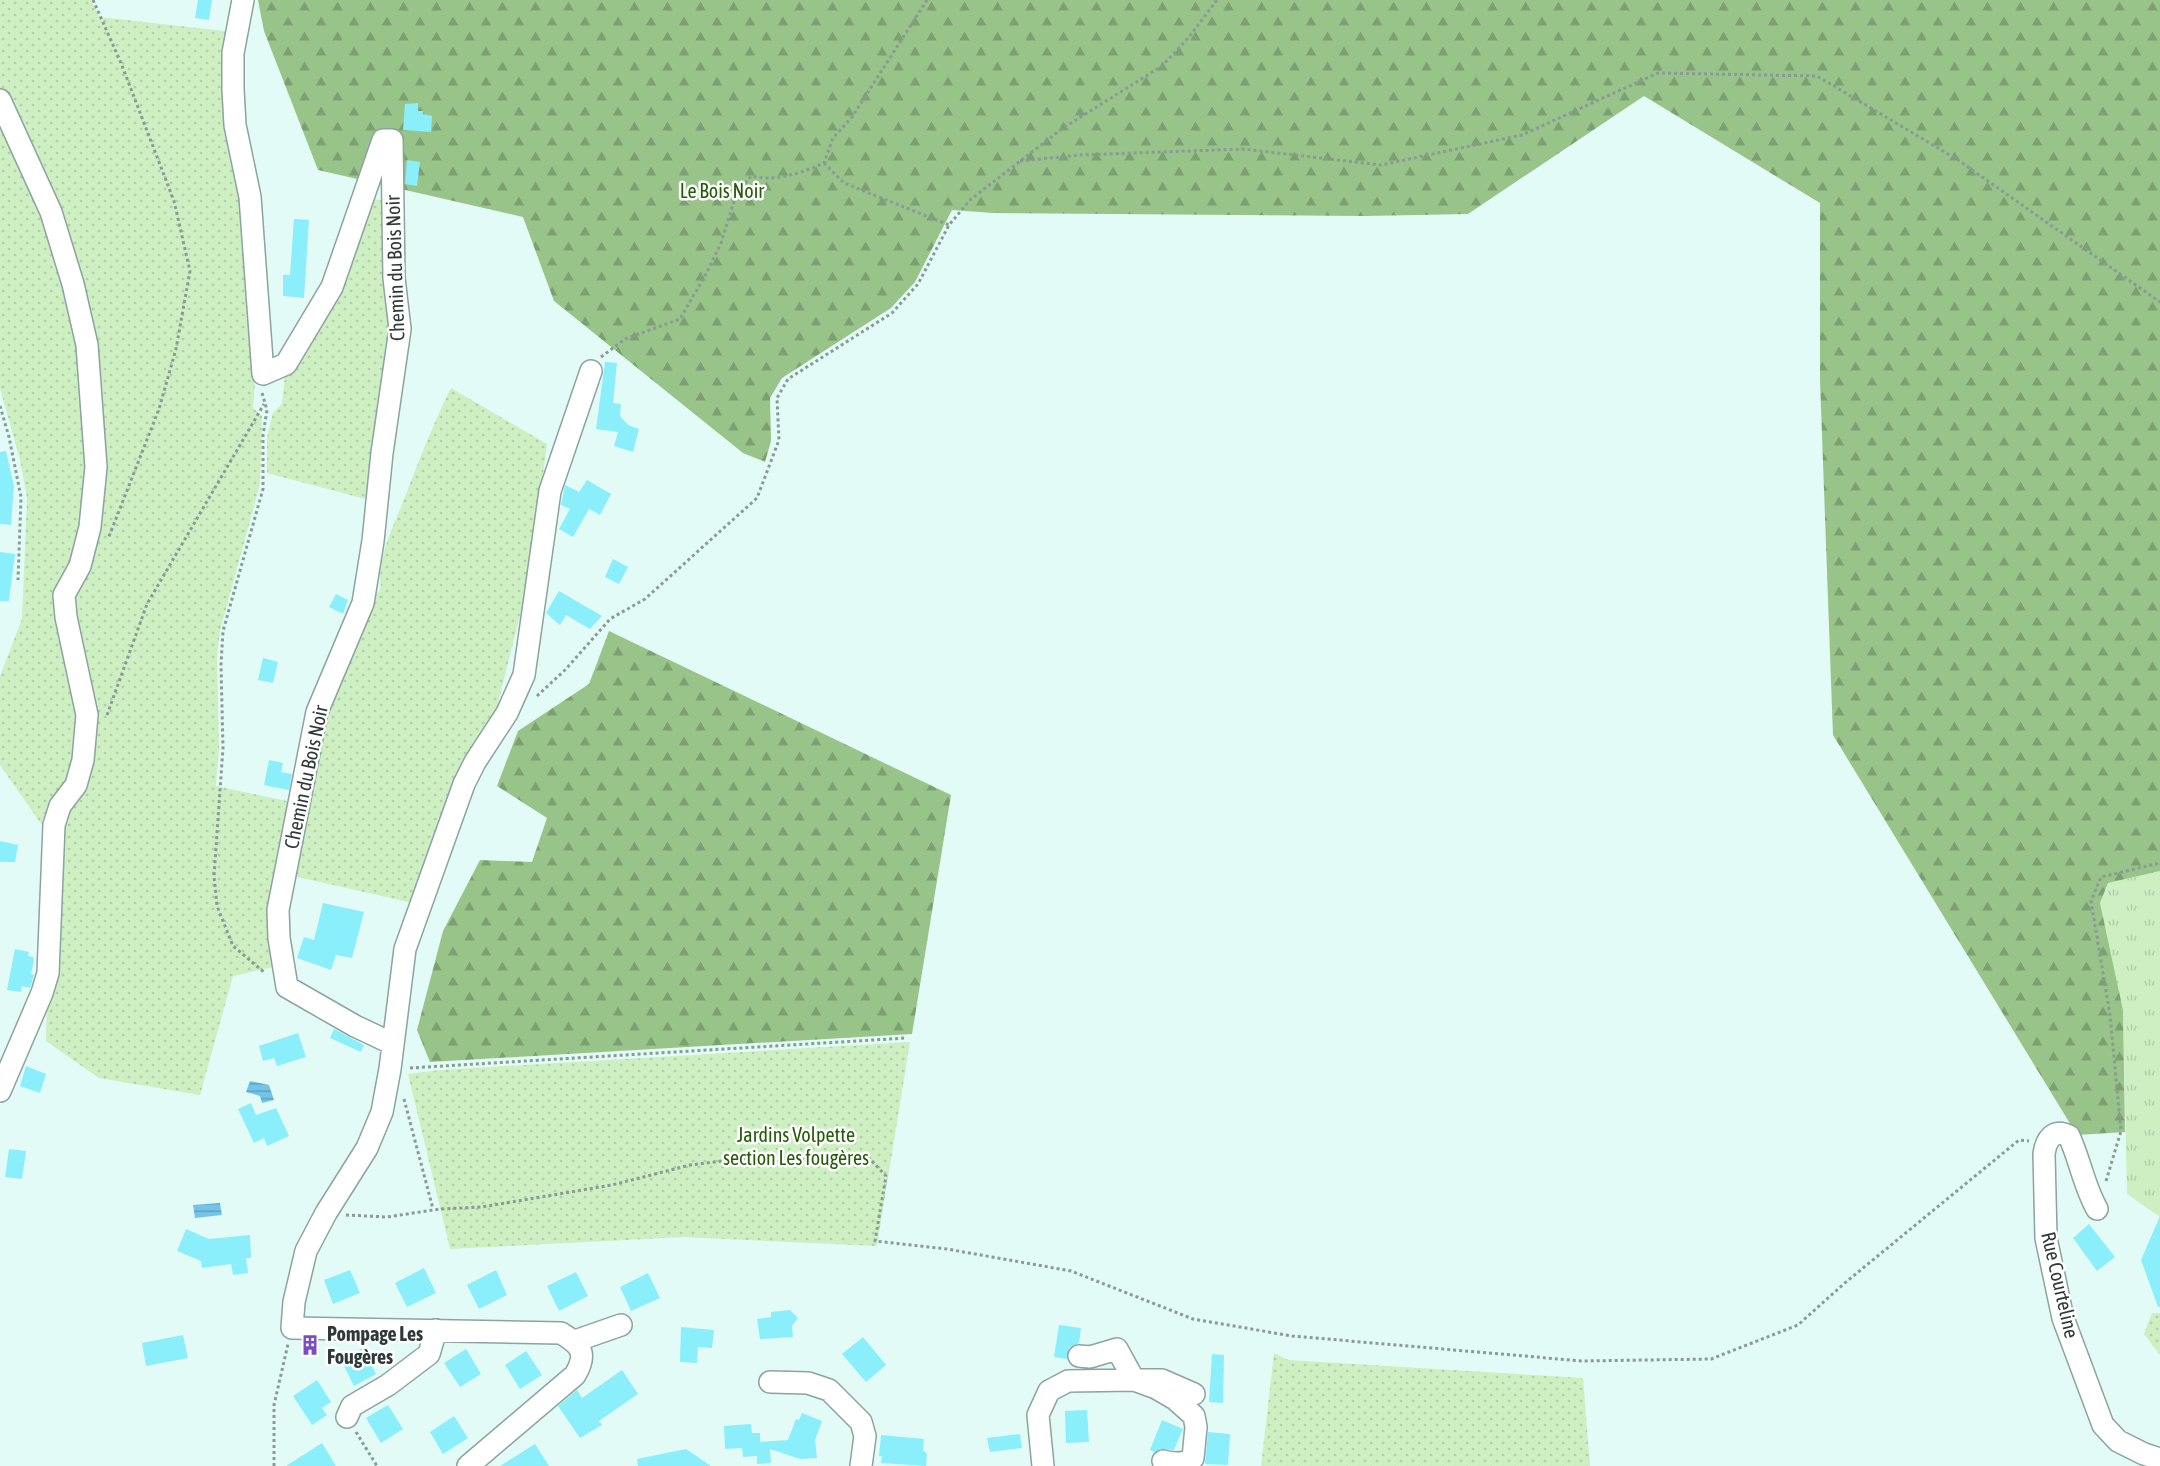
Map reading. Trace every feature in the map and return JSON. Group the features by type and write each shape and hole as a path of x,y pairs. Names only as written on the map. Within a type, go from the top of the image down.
{"street":[{"path":"243,0 233,53 233,89 235,125 250,197 262,374"},
{"path":"0,100 51,212 74,284 87,345 96,467 90,527 80,566 64,595 66,617 87,715 82,760 76,785 60,806 54,825 48,973 42,993 0,1091"},
{"name":"Chemin du Bois Noir","path":"262,374 286,364 332,287 383,140 392,140 394,278 400,328 398,349 381,453 376,519 363,603 317,712 279,910 279,938 287,987"},
{"path":"468,1466 575,1375 582,1363 581,1350 575,1341 561,1333 292,1328 294,1302 306,1251 367,1148 382,1112 394,1068 393,1044 405,949 464,784 475,762 507,714 524,675 550,491 591,371"},
{"path":"287,987 355,1026 393,1044"},
{"path":"2045,1143 2052,1135 2063,1133 2069,1136 2078,1156 2089,1194 2097,1209"},
{"name":"Rue Courteline","path":"2045,1143 2046,1238 2063,1318 2071,1340 2103,1425 2118,1441 2160,1459"},
{"path":"575,1341 621,1325"},
{"path":"347,1418 352,1406 388,1385 429,1354 436,1330"},
{"path":"1078,1356 1090,1357 1117,1348 1134,1380 1156,1388 1175,1399 1194,1416 1196,1427 1193,1458 1188,1463 1163,1461"},
{"path":"1043,1466 1038,1415 1049,1391 1068,1381 1162,1380 1194,1394"},
{"path":"770,1382 808,1383 830,1390 861,1422 865,1436 861,1466"}],"path":[{"path":"93,0 121,63 174,201 190,271 176,349 159,409 122,508 105,546"},
{"path":"591,371 599,359 625,339 680,319 721,243 736,195 751,176 764,179 801,174 824,163 833,138 852,117 927,0"},
{"path":"535,697 565,670 610,620 645,599 757,498 779,440 777,398 788,379 892,313 918,284 949,225 970,200 1063,128 1162,66 1189,37 1217,0"},
{"path":"1020,161 1080,155 1243,149 1381,165 1522,135 1658,74 1817,76 1959,160 2160,302"},
{"path":"824,163 844,183 949,225"},
{"path":"262,374 262,397 267,410 263,435 263,489 223,631 220,665 223,748 214,876 217,906 233,946 258,969 287,987"},
{"path":"107,715 147,604 264,403"},
{"path":"0,406 21,497 18,580"},
{"path":"2097,1209 2121,1131 2109,1015 2091,901 2101,876 2160,863"},
{"path":"433,1210 394,1068 906,1038"},
{"path":"326,1214 387,1217 433,1210 482,1207 600,1187 690,1165 762,1156 829,1162 868,1157 886,1176 875,1241 947,1249 1071,1271 1193,1319 1292,1336 1582,1361 1687,1360 1710,1359 1798,1325 1846,1282 2019,1140 2045,1143"},
{"path":"274,1466 274,1405 292,1328"},
{"path":"347,1418 377,1466"}],"green space":[{"path":"0,0 91,0 99,17 233,32 258,347 253,408 262,416 260,484 220,631 217,657 219,748 216,786 296,803 278,966 233,976 200,1095 99,1078 46,1041 51,838 0,765 0,676 22,619 27,498 20,460 0,388"},
{"name":"Le Bois Noir","path":"258,0 2160,0 2160,871 2108,883 2100,903 2123,1010 2125,1132 2077,1135 1833,735 1820,381 1820,203 1644,96 1468,214 1365,216 993,213 952,210 915,282 891,308 782,378 770,398 771,441 765,462 743,453 554,301 523,217 318,170 264,31"},
{"path":"370,198 390,202 396,327 373,501 267,473 267,437 273,413 282,404 285,374"},
{"path":"451,388 547,444 530,575 496,711 476,742 413,903 289,875 328,700 366,607 381,588 381,565 387,542 426,443"},
{"path":"609,631 951,795 912,1034 430,1062 417,1030 443,931 480,860 532,862 547,818 497,786 518,731 589,684"},
{"path":"2160,871 2160,1217 2127,1194 2123,1010 2100,903 2108,883"},
{"name":"Jardins Volpette section Les fougères","path":"910,1042 877,1246 684,1237 450,1249 408,1074 440,1070"},
{"path":"2152,1313 2160,1313 2160,1355 2144,1334"},
{"path":"1274,1353 1288,1360 1583,1378 1590,1466 1261,1466"}],"water":[{"path":"250,1081 269,1085 274,1100 262,1103 260,1096 246,1092"},
{"path":"220,1203 222,1215 195,1218 193,1205"}],"building":[{"path":"198,0 212,0 209,20 195,18"},
{"path":"418,103 418,111 432,116 431,132 403,130 405,104"},
{"path":"407,160 420,162 417,186 405,184"},
{"path":"294,219 309,220 304,298 283,296 283,275 290,275"},
{"path":"605,362 617,363 613,403 621,404 620,416 628,425 639,429 633,452 614,446 618,432 596,429"},
{"path":"6,451 14,486 11,525 0,524 0,452"},
{"path":"587,480 611,494 600,515 589,509 573,537 559,529 570,509 561,505 565,485 579,492"},
{"path":"0,552 15,554 9,601 0,601"},
{"path":"613,559 628,567 619,584 605,577"},
{"path":"559,591 602,616 590,629 566,615 560,625 546,613"},
{"path":"336,594 348,600 343,614 329,607"},
{"path":"263,658 278,662 273,683 258,680"},
{"path":"269,760 283,763 281,772 292,774 289,790 264,785"},
{"path":"0,841 18,845 15,862 0,862"},
{"path":"323,903 364,912 352,958 336,955 331,970 297,958 304,937 314,940"},
{"path":"15,949 29,952 28,956 33,957 34,960 31,974 34,975 30,988 22,986 21,992 7,990"},
{"path":"334,1029 364,1045 361,1052 330,1038"},
{"path":"298,1033 306,1057 277,1066 274,1058 263,1061 259,1046"},
{"path":"26,1066 46,1074 40,1093 20,1086"},
{"path":"251,1103 256,1115 276,1108 289,1136 267,1146 264,1138 254,1143 238,1109"},
{"path":"9,1149 26,1151 22,1179 5,1177"},
{"path":"2160,1216 2160,1307 2158,1307 2141,1260"},
{"path":"2089,1224 2115,1257 2097,1271 2073,1238"},
{"path":"186,1229 209,1239 250,1235 251,1258 246,1258 248,1273 233,1275 231,1264 202,1268 201,1261 177,1251"},
{"path":"424,1268 436,1293 407,1307 395,1283"},
{"path":"350,1270 360,1293 333,1304 324,1280"},
{"path":"496,1270 507,1295 479,1309 467,1285"},
{"path":"576,1272 588,1296 559,1311 547,1286"},
{"path":"648,1273 660,1298 631,1311 620,1287"},
{"path":"790,1310 798,1318 792,1326 793,1337 760,1339 757,1319 771,1317 771,1312"},
{"path":"1059,1325 1081,1328 1079,1343 1069,1348 1067,1359 1054,1357"},
{"path":"681,1327 714,1330 712,1348 698,1347 697,1363 680,1362"},
{"path":"183,1335 188,1358 146,1366 142,1343"},
{"path":"863,1337 886,1365 866,1382 842,1354"},
{"path":"363,1348 376,1374 354,1386 341,1360"},
{"path":"466,1349 481,1374 460,1387 444,1363"},
{"path":"526,1351 542,1375 520,1389 505,1365"},
{"path":"1212,1354 1224,1355 1223,1403 1209,1402"},
{"path":"622,1370 638,1394 599,1421 602,1425 580,1438 558,1406 577,1390 582,1398"},
{"path":"317,1380 331,1402 322,1408 327,1415 312,1425 293,1396"},
{"path":"388,1405 403,1429 381,1443 366,1418"},
{"path":"1087,1410 1089,1442 1066,1443 1065,1411"},
{"path":"802,1413 822,1421 815,1440 817,1458 800,1459 770,1449 771,1463 757,1464 757,1456 743,1457 742,1448 725,1449 724,1426 751,1424 752,1433 760,1433 760,1442 788,1440 796,1419 799,1420"},
{"path":"454,1416 468,1438 443,1454 430,1432"},
{"path":"1162,1420 1183,1429 1174,1450 1160,1449 1154,1452 1150,1450"},
{"path":"1208,1432 1230,1434 1228,1465 1205,1464"},
{"path":"1020,1434 1022,1448 990,1452 987,1438"},
{"path":"881,1435 924,1439 923,1450 927,1454 926,1466 881,1463 882,1456 879,1456"},
{"path":"322,1443 336,1466 286,1466"},
{"path":"535,1444 549,1466 500,1466"},
{"path":"686,1449 711,1466 638,1466 637,1459"}],"place":[{"name":"Pompage Les Fougères","path":"310,1345"}]}
